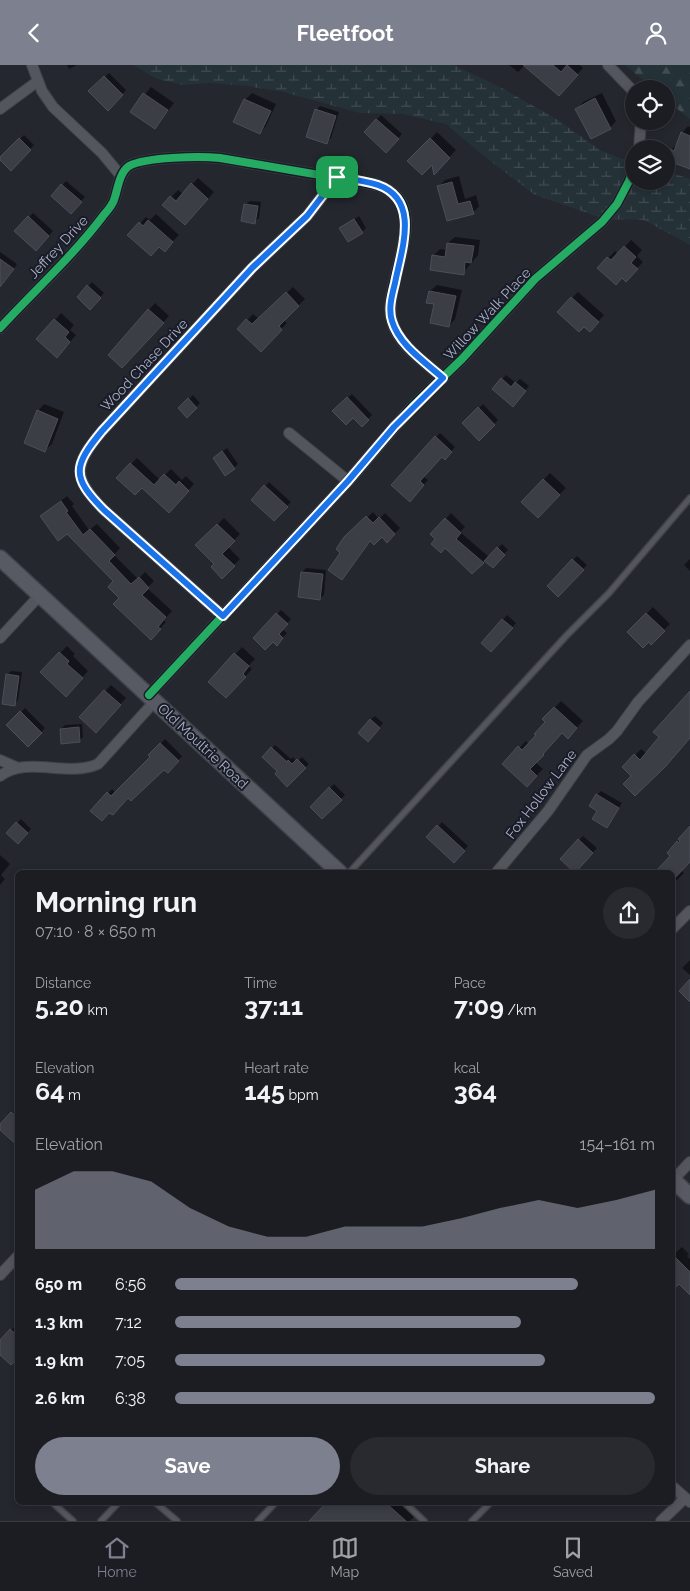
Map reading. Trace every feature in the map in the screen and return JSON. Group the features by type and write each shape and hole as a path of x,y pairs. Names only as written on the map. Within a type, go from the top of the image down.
{"main road":[{"name":"Old Moultrie Road","path":"0,558 337,870"},
{"path":"675,1182 690,1195"}],"street":[{"path":"32,65 38,81 54,107 102,153 121,175 127,168 137,163 206,157 378,185 396,195 402,205 406,218 390,309 392,321 408,347 443,378"},
{"path":"608,65 625,83"},
{"path":"0,109 38,81"},
{"name":"Jeffrey Drive","path":"0,328 92,230 113,202 121,175"},
{"name":"Wood Chase Drive","path":"223,616 104,510 83,485 79,472 85,452 102,431 252,268 307,216 337,177"},
{"name":"Willow Walk Place","path":"16,767 72,769 98,764 223,616 348,481 394,427 462,359 535,279 602,222 617,204 625,189"},
{"path":"289,433 348,481"},
{"path":"0,638 40,595"},
{"name":"Fox Hollow Lane","path":"499,870 548,811 587,755 617,731 638,702 690,645"},
{"path":"0,759 16,767"},
{"path":"0,776 16,767"},
{"path":"675,926 690,911"},
{"path":"675,1178 690,1162"},
{"path":"0,1275 15,1259"},
{"path":"662,1521 688,1500 675,1489"}],"lane":[{"path":"353,870 567,635 609,593 690,498"},
{"path":"55,1505 73,1521"},
{"path":"101,1521 116,1505"},
{"path":"158,1505 177,1521"},
{"path":"258,1521 274,1505"},
{"path":"407,1505 424,1521"},
{"path":"472,1521 488,1505"}],"green space":[{"path":"133,65 454,65 502,88 558,120 600,150 625,159 625,190 675,190 675,174 690,179 690,245 644,220 605,219 535,195 446,124 403,114 360,113 283,92 247,86 210,83 183,85 157,79"},
{"path":"625,65 690,65 690,119 675,107 675,80 642,80"}],"building":[{"path":"523,65 553,65 561,72 567,65 578,75 559,96"},
{"path":"104,76 123,95 108,111 88,91"},
{"path":"143,93 168,110 155,129 130,112"},
{"path":"595,98 611,129 591,139 575,109"},
{"path":"244,99 271,111 260,134 233,122"},
{"path":"315,109 336,116 327,144 306,137"},
{"path":"376,119 399,139 386,153 364,132"},
{"path":"681,132 690,136 690,169 675,163 675,148"},
{"path":"19,138 31,150 11,171 0,160 0,157"},
{"path":"430,138 450,158 434,175 432,165 422,175 407,161"},
{"path":"452,182 458,204 470,201 474,214 447,221 437,186"},
{"path":"191,183 208,199 185,225 162,205 170,196 176,201"},
{"path":"61,184 82,202 71,214 51,196"},
{"path":"244,204 258,206 255,224 241,221"},
{"path":"28,216 49,236 36,251 14,231"},
{"path":"354,219 363,233 348,242 339,228"},
{"path":"148,220 173,242 165,252 159,247 151,256 127,235 139,222 143,226"},
{"path":"447,243 474,246 471,263 465,262 464,275 430,270 432,255 445,257"},
{"path":"624,246 636,257 631,263 638,269 626,282 622,278 616,285 597,268 607,257 611,260"},
{"path":"0,259 14,269 0,287"},
{"path":"87,285 101,298 90,310 77,297"},
{"path":"429,291 456,296 449,327 430,323 434,304 426,303"},
{"path":"286,292 299,306 279,326 282,330 261,352 237,329 246,319 252,324"},
{"path":"571,297 599,322 590,332 584,327 579,332 557,312"},
{"path":"148,309 164,323 122,368 108,355"},
{"path":"54,319 69,332 65,337 70,342 57,358 36,339"},
{"path":"501,378 511,387 515,382 526,391 513,407 492,389"},
{"path":"347,397 369,420 362,427 353,418 346,425 332,411"},
{"path":"188,398 197,408 187,418 178,408"},
{"path":"478,407 495,425 479,441 462,423"},
{"path":"37,410 58,419 45,452 24,443"},
{"path":"435,436 452,452 445,460 442,457 420,481 424,485 410,502 391,485"},
{"path":"222,451 235,469 225,476 213,458"},
{"path":"130,463 154,485 164,474 176,485 179,481 189,491 169,513 142,488 135,495 116,478"},
{"path":"543,479 560,495 538,518 521,502"},
{"path":"264,485 288,507 274,521 251,500"},
{"path":"61,501 68,511 66,512 83,535 90,529 115,555 109,561 131,584 139,577 149,588 142,595 166,617 158,627 161,629 151,640 113,604 119,598 108,587 113,581 67,534 58,541 40,516"},
{"path":"366,516 373,523 379,517 395,534 387,543 382,537 374,545 370,541 342,580 328,570 340,553 336,549 344,537"},
{"path":"445,518 461,533 456,539 484,563 472,574 445,548 441,553 431,544 435,539 430,534"},
{"path":"217,524 235,541 222,554 235,566 222,579 211,567 214,564 195,545"},
{"path":"497,547 505,555 493,568 484,561"},
{"path":"572,559 584,570 558,597 547,586"},
{"path":"301,572 323,574 320,600 298,597"},
{"path":"276,613 288,624 279,634 283,638 277,646 273,642 265,650 253,638"},
{"path":"646,613 665,631 651,645 649,642 643,648 627,632"},
{"path":"502,619 513,628 491,652 481,643"},
{"path":"59,652 69,661 67,664 83,678 66,697 40,672"},
{"path":"234,653 249,666 243,674 246,677 226,698 208,682"},
{"path":"6,674 19,676 15,706 2,704"},
{"path":"104,690 121,705 96,733 79,717"},
{"path":"690,691 690,738 666,766 635,796 623,784 631,776 622,767 634,754 640,760 659,737 653,732"},
{"path":"554,707 577,728 568,739 562,733 530,769 537,776 527,787 502,764 518,746 522,750 536,735 534,734 545,722 542,719"},
{"path":"20,711 42,733 28,747 6,725"},
{"path":"370,719 380,728 368,742 358,733"},
{"path":"79,727 80,742 61,744 60,729"},
{"path":"160,743 179,761 168,773 164,770 131,801 128,798 113,815 109,813 102,821 90,811 107,792 111,796 150,757 148,755"},
{"path":"271,747 287,762 288,760 292,764 297,759 306,768 287,787 275,774 277,771 262,757"},
{"path":"329,787 342,800 322,819 310,807"},
{"path":"596,794 619,808 607,828 592,819 597,811 589,806"},
{"path":"16,822 28,833 18,844 6,833"},
{"path":"437,825 465,851 454,863 426,837"},
{"path":"690,826 690,862 675,878 675,870 657,870 670,856 667,853 677,841 679,843 678,839"},
{"path":"578,839 593,853 578,870 572,870 560,859"},
{"path":"690,979 690,1002 679,991"},
{"path":"11,1112 15,1115 15,1143 0,1130 0,1124"},
{"path":"675,1257 690,1272 690,1295 679,1284 675,1288"},
{"path":"10,1329 15,1333 15,1361 11,1365 0,1355 0,1340"},
{"path":"324,1505 388,1505 406,1521 309,1521"}],"cycle path":[{"path":"0,328 66,259 108,210 114,200 121,177 129,166 160,159 187,157 220,158 378,185 395,195 403,207 406,222 405,238 392,290 390,307 392,321 395,330 406,345 443,378"},
{"path":"149,695 348,481 412,407 462,359 535,279 602,222 617,204 625,189"}],"route":[{"path":"337,177 378,185 396,195 402,205 406,218 392,293 390,309 392,321 408,347 443,378 412,407 348,481 223,616 104,510 83,485 79,472 85,452 102,431 252,268 307,216 337,177"}]}
